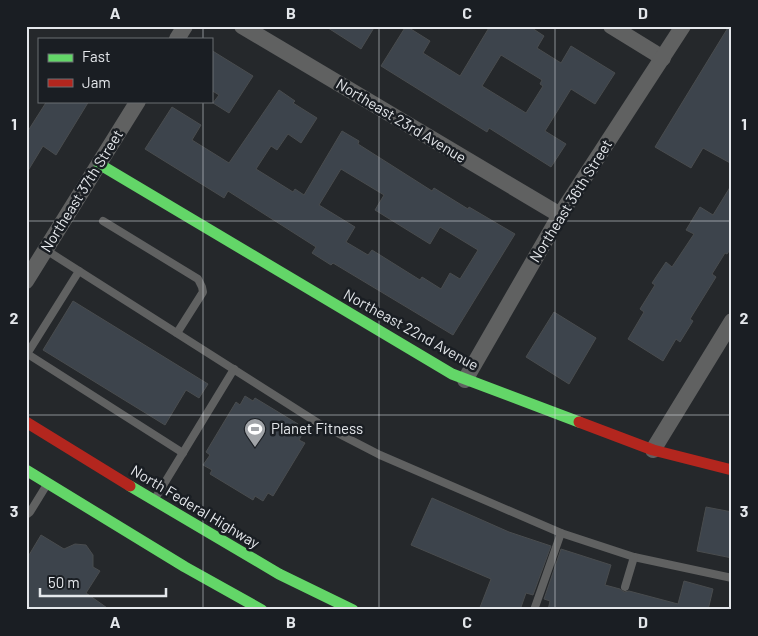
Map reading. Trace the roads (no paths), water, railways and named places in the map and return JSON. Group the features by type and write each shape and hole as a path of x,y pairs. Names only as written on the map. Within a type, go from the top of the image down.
{"street":[{"path":"178,38 185,26"},
{"name":"Northeast 23rd Avenue","path":"242,26 560,215"},
{"path":"611,26 663,58"},
{"name":"Northeast 36th Street","path":"465,380 560,215 683,26"},
{"name":"Northeast 37th Street","path":"26,281 137,102"},
{"name":"Northeast 22nd Avenue","path":"99,164 452,374 653,450 732,470"},
{"path":"653,450 732,321"},
{"name":"North Federal Highway","path":"26,422 336,607 353,610"},
{"path":"26,470 185,567 262,610"}],"lane":[{"path":"103,221 198,279 202,292 177,333"},
{"path":"46,250 337,434 561,532 634,556 732,578"},
{"path":"79,271 27,353 182,453"},
{"path":"154,500 234,370"},
{"path":"26,515 30,512 48,483"},
{"path":"534,610 561,532"},
{"path":"625,586 634,556"}],"place":[{"name":"Planet Fitness","path":"255,448"}]}
